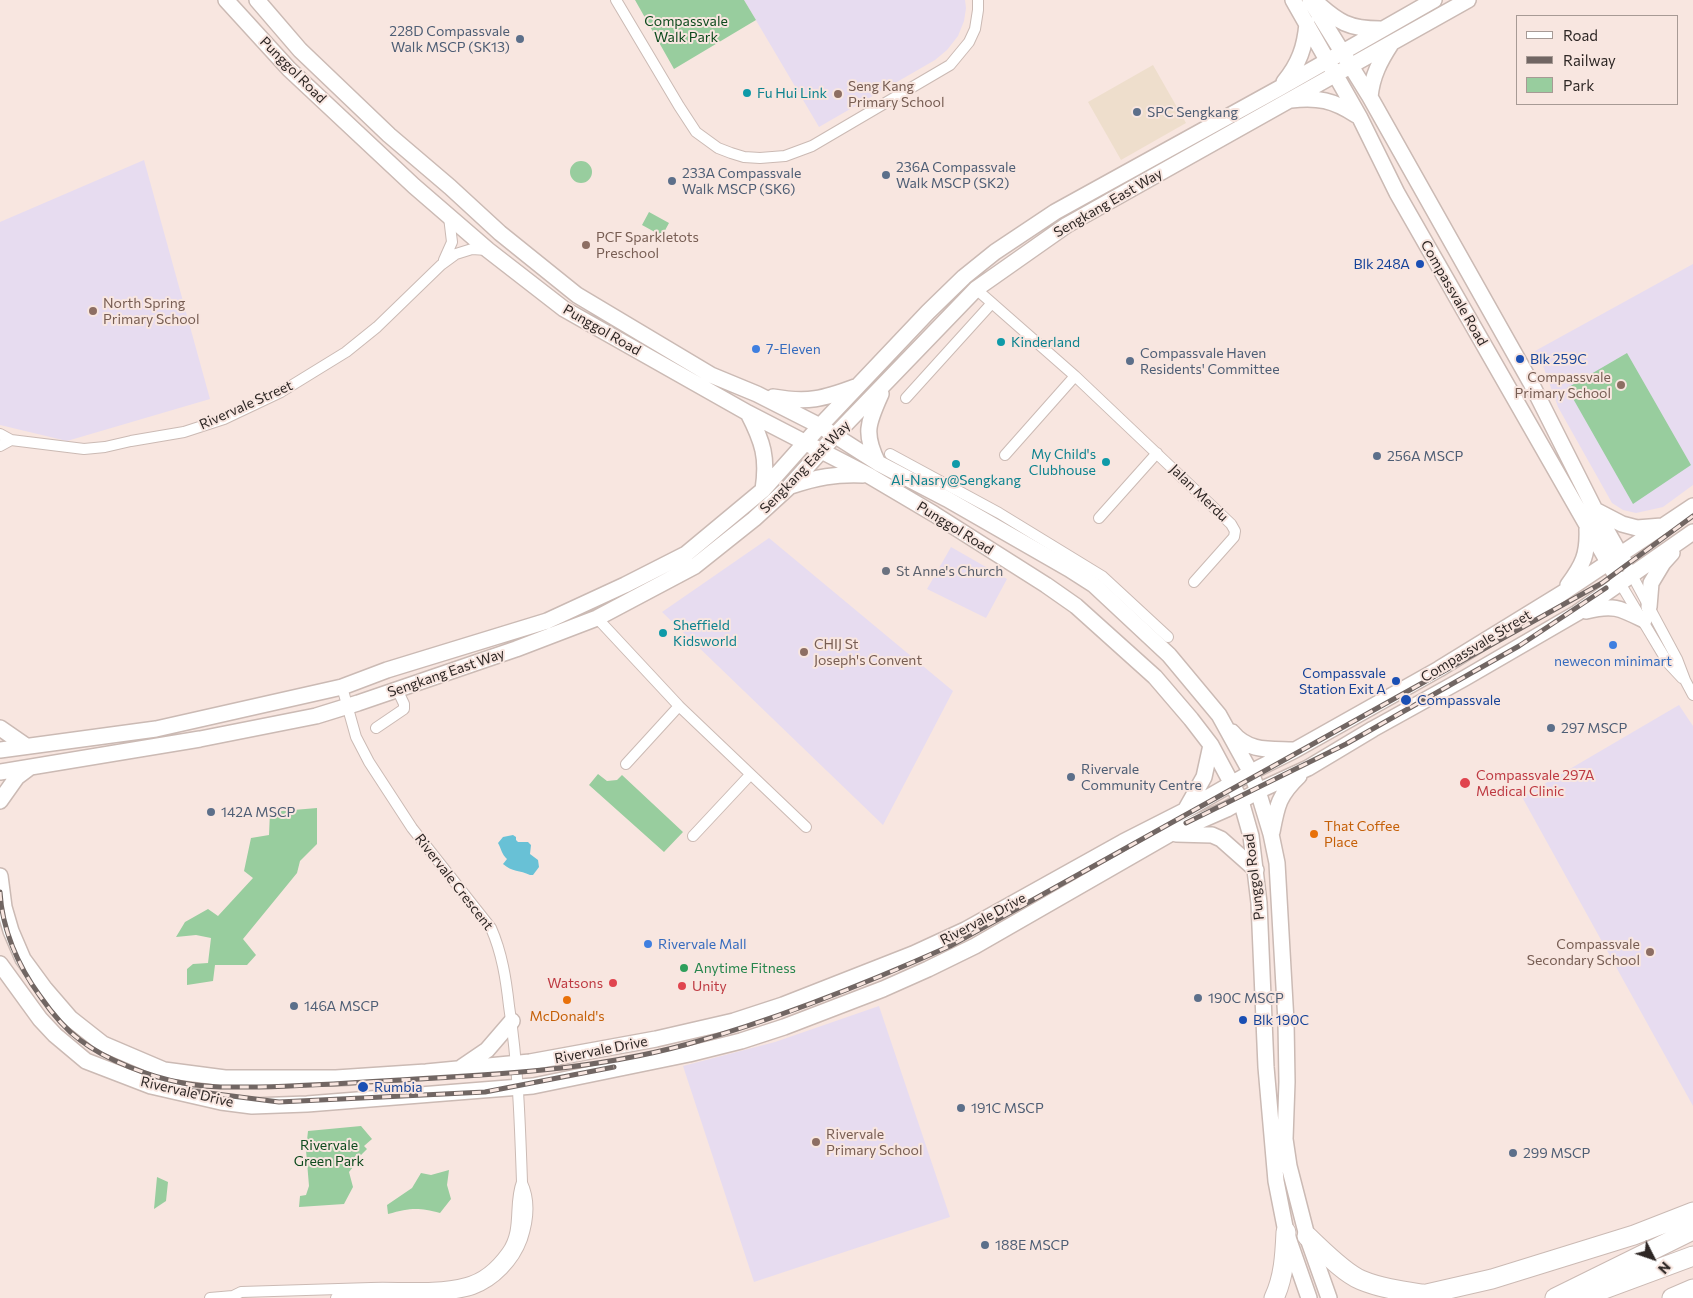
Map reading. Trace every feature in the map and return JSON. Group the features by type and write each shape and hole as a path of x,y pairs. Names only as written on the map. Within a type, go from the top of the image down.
{"highway":[{"path":"1307,1236 1359,1280 1416,1296 1492,1280 1634,1236 1693,1212"},
{"path":"1555,1298 1693,1230"},
{"path":"1274,1298 1278,1290 1284,1265 1286,1232"},
{"path":"1580,1298 1693,1256"},
{"path":"1672,1298 1693,1289"}],"main road":[{"name":"Punggol Road","path":"226,0 289,69 449,217 564,309 804,444 868,476 976,540 1046,585 1076,606 1155,677 1192,719 1211,745 1241,801 1251,836 1259,903 1266,1067 1276,1181 1286,1232 1309,1298"},
{"name":"Punggol Road","path":"257,0 300,50 389,135 500,233 577,295 711,375 757,394 820,426 835,436 884,458 996,519 1069,569 1098,581 1154,632 1169,655 1219,715 1251,773 1272,834 1277,863 1286,1022 1287,1082 1285,1138 1289,1166 1307,1236 1329,1298"},
{"name":"Compassvale Road","path":"1293,0 1360,118 1397,193 1587,527 1614,559 1626,579"},
{"name":"Compassvale Road","path":"1310,0 1370,97 1531,384 1595,510 1614,559"},
{"path":"1314,0 1340,22 1361,29 1381,29"},
{"name":"Sengkang East Way","path":"1347,58 1381,29 1434,0"},
{"name":"Sengkang East Way","path":"0,772 200,739 316,716 516,649 597,618 695,566 754,519 789,487 835,436 976,289 1067,225 1282,95 1347,58 1392,43 1468,0"},
{"path":"1307,23 1306,42 1282,95 1331,101 1360,118"},
{"path":"1370,97 1371,84 1376,70 1392,43"},
{"name":"Sengkang East Way","path":"0,750 156,729 342,687 387,670 547,621 686,554 763,490 820,426 928,312 964,277 995,252 1055,212 1282,95"},
{"path":"884,458 870,447 868,432 871,417 885,384"},
{"path":"757,394 792,400 809,400 829,396 859,385"},
{"path":"748,413 761,438 766,471 763,490"},
{"path":"789,487 812,479 838,474 868,476"},
{"name":"Compassvale Street","path":"1251,773 1439,669 1561,594 1693,506"},
{"path":"1595,510 1622,524 1637,528 1664,526"},
{"path":"1561,594 1579,570 1585,558 1588,547 1587,527"},
{"path":"1578,613 1604,606 1646,614 1651,583 1663,563 1690,534"},
{"name":"Compassvale Street","path":"1258,791 1308,768 1366,732 1578,613 1690,534"},
{"path":"1219,715 1234,735 1259,749 1295,750"},
{"path":"0,728 26,746"},
{"path":"1186,810 1204,777 1211,745"},
{"path":"0,801 17,778 30,767"},
{"path":"1272,834 1280,798 1288,786 1308,768"},
{"name":"Rivervale Drive","path":"0,876 4,907 11,931 28,966 70,1018 103,1044 134,1058 164,1070 225,1078 336,1078 458,1069 517,1064 584,1053 693,1031 734,1021 783,1005 913,954 965,930 1251,773"},
{"name":"Rivervale Drive","path":"0,964 40,1019 55,1035 86,1061 151,1086 221,1102 252,1106 307,1104 518,1088 586,1076 741,1041 784,1027 883,989 975,946 1170,834 1241,801 1258,791"},
{"path":"1170,834 1212,835 1232,847 1256,870"},
{"path":"458,1069 487,1050 512,1021"}],"street":[{"path":"616,0 678,106 696,132 712,144 731,154 760,158 785,156 812,146 950,65 969,42 975,29 978,0"},
{"name":"Rivervale Street","path":"441,266 452,242 449,217"},
{"name":"Rivervale Street","path":"0,434 11,440 84,449 184,432 224,419 281,392 346,352 377,327 456,254 472,249 488,250"},
{"name":"Jalan Merdu","path":"976,289 1075,376 1232,524 1235,531 1234,537 1194,582"},
{"path":"906,398 992,303"},
{"path":"1004,455 1075,376"},
{"path":"0,446 11,440"},
{"name":"Jalan Merdu","path":"1099,518 1157,453"},
{"path":"1626,579 1646,614 1677,659 1693,695"},
{"path":"1626,579 1646,614 1668,663 1685,680"},
{"path":"597,618 680,706 806,827"},
{"path":"1154,632 1168,637"},
{"name":"Rivervale Crescent","path":"336,1298 403,1297 458,1293 472,1290 489,1281 509,1260 523,1237 527,1212 525,1190 522,1182 517,1064 499,945 491,928 400,810 369,762 356,737 346,707 342,687"},
{"path":"376,728 404,708 397,689"},
{"path":"626,764 680,706"},
{"path":"693,836 750,775"},
{"name":"Rivervale Crescent","path":"210,1298 235,1297 242,1292 425,1288 464,1284 478,1279 498,1263 513,1243 517,1230 519,1190 522,1182"}],"shaded area":[{"name":"Seng Kang Primary School","path":"744,0 965,0 966,8 964,21 958,36 947,50 935,60 819,127"},
{"name":"SPC Sengkang","path":"1153,65 1186,123 1121,160 1088,102"},
{"name":"North Spring Primary School","path":"144,160 210,399 67,441 0,425 0,222"},
{"name":"Compassvale Primary School","path":"1693,264 1693,485 1663,507 1636,513 1623,510 1612,503 1558,407 1542,363 1535,351"},
{"name":"CHIJ St Joseph's Convent","path":"769,538 953,691 883,825 662,612"},
{"path":"951,547 1007,579 986,618 927,589"},
{"name":"Compassvale Secondary School","path":"1679,705 1693,726 1693,1106 1522,797"},
{"name":"Rivervale Primary School","path":"879,1006 950,1217 754,1282 683,1066 775,1042"}],"green space":[{"name":"Compassvale Walk Park","path":"635,0 744,0 756,20 674,69"},
{"path":"581,161 589,164 592,172 589,180 581,183 573,180 570,172 573,164"},
{"path":"649,212 669,223 662,236 642,225"},
{"path":"1627,353 1691,465 1633,504 1567,388"},
{"path":"598,774 607,781 617,780 622,775 683,832 664,852 589,785"},
{"path":"317,808 317,844 300,861 297,873 243,939 256,955 247,965 215,965 213,981 187,985 187,969 193,964 208,963 211,938 196,935 176,937 185,922 208,909 218,916 253,878 244,871 251,838 269,835 270,812"},
{"name":"Rivervale Green Park","path":"361,1126 372,1139 364,1146 367,1149 360,1156 357,1154 349,1164 353,1167 349,1172 353,1187 344,1204 299,1207 300,1196 306,1195 309,1186 306,1150 308,1131"},
{"path":"449,1170 447,1185 451,1199 440,1213 414,1209 388,1214 387,1205 412,1188 421,1173 431,1175"},
{"path":"157,1177 168,1182 166,1201 154,1209"}],"water":[{"path":"513,835 518,842 528,842 531,845 530,854 538,860 539,867 533,875 513,870 503,864 507,859 498,843 503,837"}],"railway":[{"path":"0,892 4,920 12,947 32,984 58,1020 80,1040 115,1061 170,1080 202,1086 277,1087 545,1070 653,1053 722,1034 788,1012 886,974 950,946 1602,583 1693,516"},
{"path":"1186,823 1346,744 1519,646 1606,588"},
{"path":"185,1090 279,1102 485,1092 614,1067"}],"place":[{"name":"228D Compassvale Walk MSCP (SK13)","path":"520,39"},
{"name":"Fu Hui Link","path":"747,93"},
{"name":"Seng Kang Primary School","path":"838,94"},
{"name":"SPC Sengkang","path":"1137,112"},
{"name":"236A Compassvale Walk MSCP (SK2)","path":"886,175"},
{"name":"233A Compassvale Walk MSCP (SK6)","path":"672,181"},
{"name":"PCF Sparkletots Preschool","path":"586,245"},
{"name":"Blk 248A","path":"1420,264"},
{"name":"North Spring Primary School","path":"93,311"},
{"name":"Kinderland","path":"1001,342"},
{"name":"7-Eleven","path":"756,349"},
{"name":"Blk 259C","path":"1520,359"},
{"name":"Compassvale Haven Residents' Committee","path":"1130,361"},
{"name":"Compassvale Primary School","path":"1621,385"},
{"name":"256A MSCP","path":"1377,456"},
{"name":"My Child's Clubhouse","path":"1106,462"},
{"name":"Al-Nasry@Sengkang","path":"956,464"},
{"name":"St Anne's Church","path":"886,571"},
{"name":"Sheffield Kidsworld","path":"663,633"},
{"name":"newecon minimart","path":"1613,645"},
{"name":"CHIJ St Joseph's Convent","path":"804,652"},
{"name":"Compassvale Station Exit A","path":"1396,681"},
{"name":"Compassvale","path":"1406,700"},
{"name":"297 MSCP","path":"1551,728"},
{"name":"Rivervale Community Centre","path":"1071,777"},
{"name":"Compassvale 297A Medical Clinic","path":"1465,783"},
{"name":"142A MSCP","path":"211,812"},
{"name":"That Coffee Place","path":"1314,834"},
{"name":"Rivervale Mall","path":"648,944"},
{"name":"Compassvale Secondary School","path":"1650,952"},
{"name":"Anytime Fitness","path":"684,968"},
{"name":"Watsons","path":"613,983"},
{"name":"Unity","path":"682,986"},
{"name":"190C MSCP","path":"1198,998"},
{"name":"McDonald's","path":"567,1000"},
{"name":"146A MSCP","path":"294,1006"},
{"name":"Blk 190C","path":"1243,1020"},
{"name":"Rumbia","path":"363,1087"},
{"name":"191C MSCP","path":"961,1108"},
{"name":"Rivervale Primary School","path":"816,1142"},
{"name":"299 MSCP","path":"1513,1153"},
{"name":"188E MSCP","path":"985,1245"}]}
